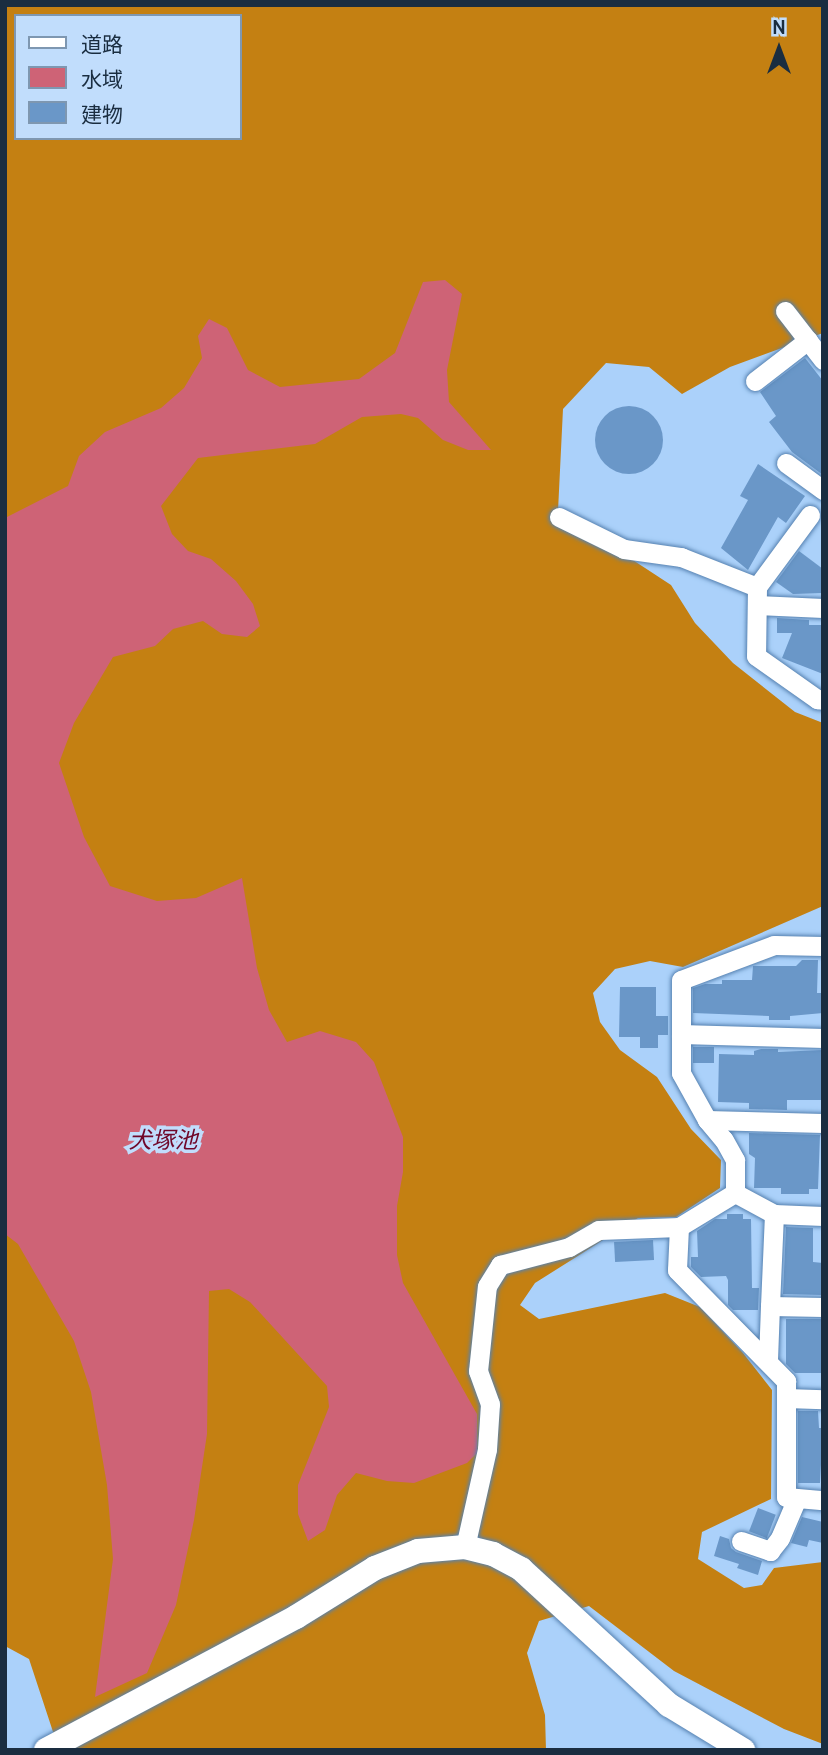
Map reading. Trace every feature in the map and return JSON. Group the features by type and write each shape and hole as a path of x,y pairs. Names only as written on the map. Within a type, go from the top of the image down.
{"street":[{"path":"785,311 823,360"},
{"path":"755,381 807,340"},
{"path":"786,463 823,490"},
{"path":"823,499 816,516 757,596 756,656 817,699 823,700"},
{"path":"559,517 624,549 681,557 757,596 823,608"},
{"path":"735,1193 735,1160 724,1140 707,1120 681,1073 681,980 774,946 823,946"},
{"path":"681,1034 823,1038"},
{"path":"707,1120 823,1123"},
{"path":"735,1193 774,1214 823,1216"},
{"path":"465,1547 488,1449 490,1404 478,1371 488,1286 500,1265 569,1247 599,1230 679,1227 735,1193"},
{"path":"768,1360 774,1214"},
{"path":"679,1227 677,1270 786,1381 786,1497 823,1500"},
{"path":"770,1306 823,1307"},
{"path":"786,1398 823,1399"},
{"path":"741,1541 770,1551 780,1538 797,1499"},
{"path":"46,1750 296,1617 374,1568 418,1550 465,1547 492,1554 522,1569 668,1705 743,1750"}],"shaded area":[{"path":"5,5 823,5 823,333 730,367 682,394 649,367 606,363 563,409 558,511 671,585 695,623 733,663 795,712 823,723 823,906 683,967 650,961 615,969 593,993 600,1022 620,1050 657,1077 691,1129 721,1160 720,1188 676,1217 638,1218 535,1283 520,1305 539,1319 665,1293 700,1307 743,1353 772,1390 771,1499 702,1532 698,1559 744,1588 762,1585 774,1568 823,1562 823,1744 784,1729 674,1671 589,1606 539,1621 527,1653 545,1715 546,1750 59,1750 29,1659 5,1646 5,1130 90,922 5,573"}],"water":[{"name":"犬塚池","path":"445,280 462,294 447,370 449,402 491,450 468,450 443,440 418,418 401,414 362,417 315,444 198,458 161,506 172,534 188,551 211,559 236,581 253,604 260,626 247,637 222,634 203,621 173,629 155,646 113,657 74,723 59,763 84,837 110,886 157,901 196,898 242,878 257,968 269,1010 287,1042 320,1031 356,1042 374,1062 403,1137 403,1172 397,1206 397,1255 403,1283 477,1414 477,1453 467,1463 414,1483 387,1481 356,1473 337,1495 325,1530 308,1541 298,1514 298,1485 329,1407 327,1386 250,1302 229,1289 209,1291 207,1434 194,1520 176,1605 147,1673 95,1697 113,1559 107,1485 91,1392 74,1341 18,1244 5,1234 5,518 68,486 79,456 105,432 161,408 184,388 202,358 198,336 209,319 227,328 248,370 280,387 359,379 395,353 423,282"}],"building":[{"path":"805,358 823,381 823,475 792,452 769,422 776,416 760,392"},
{"path":"636,406 657,421 663,433 661,453 653,464 636,474 622,474 605,464 597,453 595,433 605,416 616,408"},
{"path":"758,464 805,496 786,523 778,517 748,570 721,548 748,500 740,496"},
{"path":"799,551 823,569 823,593 793,594 776,582"},
{"path":"777,618 809,620 809,625 823,625 823,674 782,658 792,633 777,633"},
{"path":"802,960 818,960 817,993 823,993 823,1013 790,1016 790,1020 769,1020 769,1016 693,1013 693,988 705,984 722,984 722,980 752,980 753,966 796,966"},
{"path":"620,987 656,987 656,1016 668,1016 668,1035 658,1035 658,1048 640,1048 640,1037 619,1037"},
{"path":"693,1047 714,1047 714,1063 693,1063"},
{"path":"778,1049 778,1052 823,1050 823,1100 787,1100 787,1110 749,1109 749,1103 718,1102 719,1054 754,1055 754,1051"},
{"path":"749,1133 820,1135 818,1189 809,1189 809,1194 781,1194 781,1188 754,1188 755,1158 749,1154"},
{"path":"727,1214 743,1214 743,1219 751,1219 752,1288 759,1288 758,1310 733,1310 728,1305 726,1276 701,1277 691,1267 691,1257 698,1257 697,1231 715,1219 727,1219"},
{"path":"786,1227 813,1228 813,1262 823,1263 822,1295 783,1294"},
{"path":"653,1240 654,1260 615,1262 614,1242"},
{"path":"786,1319 822,1319 823,1373 795,1373 786,1364"},
{"path":"798,1411 818,1411 819,1428 823,1428 820,1483 798,1483"},
{"path":"758,1508 776,1515 767,1538 749,1531"},
{"path":"802,1517 823,1522 823,1543 809,1540 807,1547 791,1543"},
{"path":"720,1536 729,1539 731,1548 736,1552 762,1561 758,1575 737,1568 739,1564 714,1556"}]}
